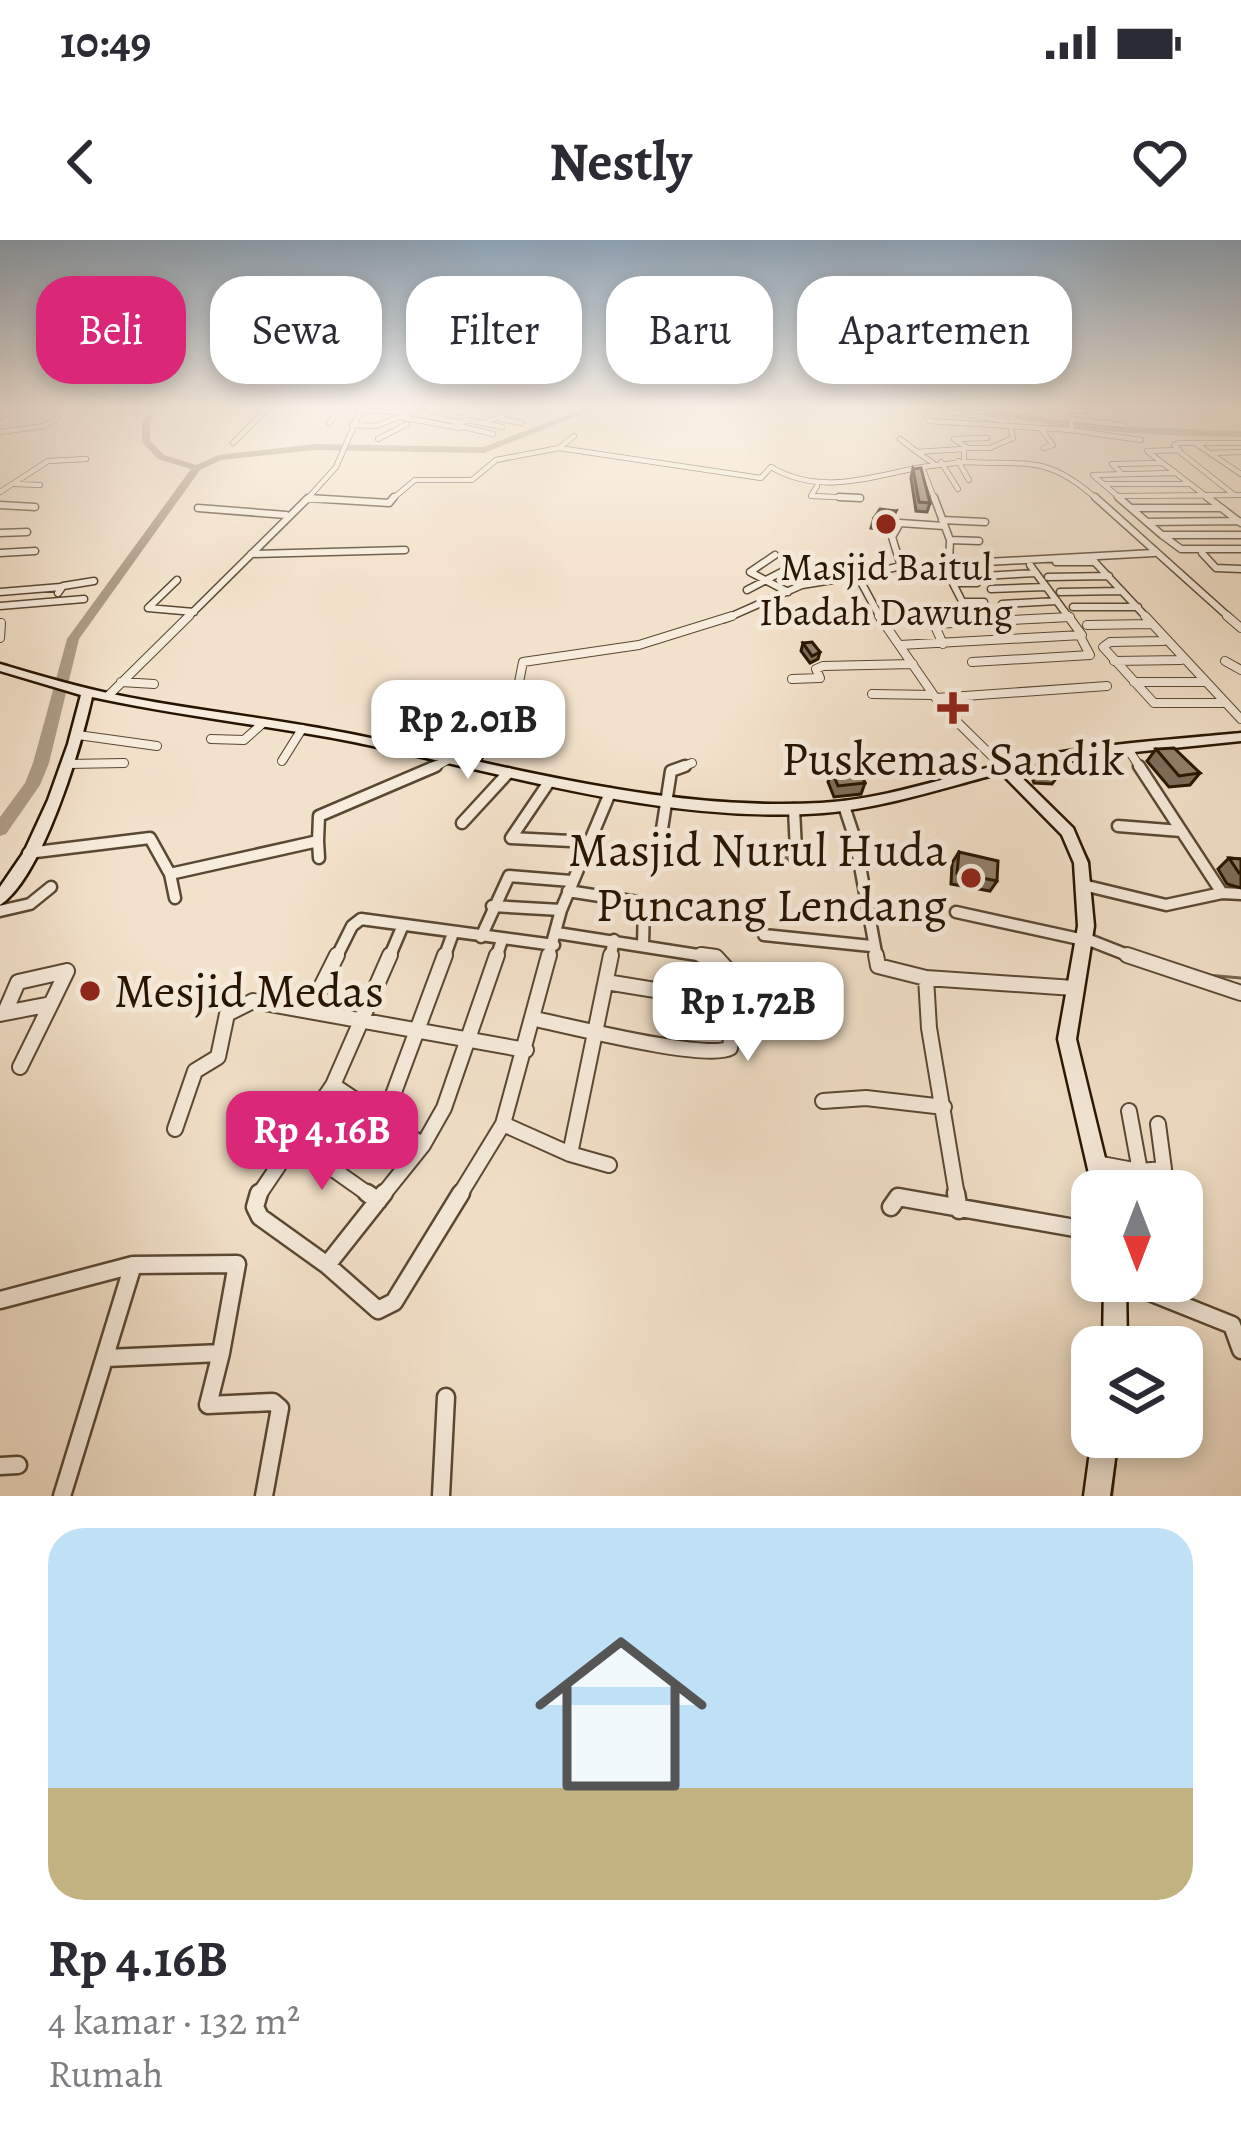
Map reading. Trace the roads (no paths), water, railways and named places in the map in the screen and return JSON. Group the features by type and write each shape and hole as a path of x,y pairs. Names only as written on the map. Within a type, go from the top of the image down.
{"main road":[{"path":"0,667 80,690 664,801 844,806 925,792 1004,768 1241,737"},
{"path":"0,899 28,853 68,764 78,735 80,690"},
{"path":"1004,768 1043,802 1072,838 1089,887 1089,940 1074,988 1067,1040 1098,1170"},
{"path":"1097,1496 1102,1458"}],"street":[{"path":"0,488 45,464"},
{"path":"110,695 336,464"},
{"path":"308,497 390,503 395,490 414,478 473,480 492,464"},
{"path":"668,464 760,478 771,467 817,486 932,464"},
{"path":"938,464 958,489"},
{"path":"962,464 969,480"},
{"path":"991,464 1063,470 1240,626"},
{"path":"1121,473 1113,464 1132,464"},
{"path":"1162,464 1240,522"},
{"path":"1194,464 1239,497"},
{"path":"922,467 950,540 946,564 953,583 965,606 984,602"},
{"path":"1175,473 1094,474 1181,549 1241,551"},
{"path":"887,475 890,491"},
{"path":"12,484 40,485"},
{"path":"1103,484 1189,484"},
{"path":"817,486 811,496 860,498"},
{"path":"22,507 42,495"},
{"path":"1117,496 1239,497"},
{"path":"0,509 35,507"},
{"path":"198,508 286,515"},
{"path":"1131,508 1221,508"},
{"path":"236,520 247,512"},
{"path":"901,566 892,537 900,523 985,522"},
{"path":"1147,522 1240,522"},
{"path":"2,535 27,532"},
{"path":"1162,535 1241,535"},
{"path":"950,540 979,541"},
{"path":"250,554 291,557 342,548 405,550"},
{"path":"0,553 35,551"},
{"path":"1241,551 1201,554 1218,568 1241,569"},
{"path":"3,565 15,553"},
{"path":"518,687 523,662 673,635 827,577 901,566 1018,562 1086,553 1157,553"},
{"path":"775,555 750,572 788,592"},
{"path":"747,558 759,563"},
{"path":"1056,562 1092,559 1181,660 1241,719"},
{"path":"747,590 795,565"},
{"path":"953,583 1033,569 1072,612 1090,656 978,662 970,642"},
{"path":"863,575 862,586 934,697 1004,768"},
{"path":"991,590 1108,576"},
{"path":"177,580 148,608 194,613"},
{"path":"0,592 94,581"},
{"path":"53,602 62,587"},
{"path":"1002,604 1122,591"},
{"path":"0,606 84,598"},
{"path":"943,644 932,625 1138,608"},
{"path":"0,638 1,623"},
{"path":"1087,625 1150,624"},
{"path":"901,645 1080,636"},
{"path":"1164,641 1104,645 1145,696 1162,706 1222,703"},
{"path":"1110,657 1181,660"},
{"path":"1225,661 1241,670"},
{"path":"792,679 820,678 816,669 826,665 914,664"},
{"path":"121,682 154,684"},
{"path":"1133,682 1202,682"},
{"path":"872,694 934,697 1107,686"},
{"path":"412,751 445,708 440,703"},
{"path":"211,739 244,740 263,723"},
{"path":"282,761 302,729"},
{"path":"78,735 157,746"},
{"path":"1128,749 1222,892"},
{"path":"319,858 319,816 402,784 449,759"},
{"path":"68,764 124,763"},
{"path":"660,842 673,768 692,764"},
{"path":"462,823 508,773"},
{"path":"549,782 511,839 590,842"},
{"path":"403,926 333,1085 259,1194 256,1213 328,1265 374,1309 383,1310 394,1302 503,1124 561,910 610,793"},
{"path":"844,806 855,839 871,946 882,968 926,978 1074,988"},
{"path":"794,808 796,850"},
{"path":"1118,826 1181,831"},
{"path":"28,853 150,838 170,874 175,898"},
{"path":"170,874 318,841"},
{"path":"482,937 492,907 513,874 644,903 643,946"},
{"path":"0,910 30,904 51,887"},
{"path":"1089,887 1171,905 1222,892 1241,894"},
{"path":"492,907 561,910"},
{"path":"956,912 1089,940 1190,979 1241,992"},
{"path":"303,1010 352,926 365,919 502,940 614,940 720,959 726,968 726,1000 734,1010 731,1044 723,1052 535,1018"},
{"path":"384,1119 453,933"},
{"path":"764,935 871,946"},
{"path":"328,1265 423,1145 449,1098 502,940"},
{"path":"569,1154 614,940"},
{"path":"3,1013 18,982 67,971 20,1067"},
{"path":"926,978 929,1028 959,1210"},
{"path":"607,982 726,1000"},
{"path":"175,1129 195,1071 218,1057 229,1011 253,1001 526,1050"},
{"path":"3,1013 51,1004"},
{"path":"333,1085 423,1145"},
{"path":"823,1102 866,1098 944,1106"},
{"path":"1129,1111 1140,1170"},
{"path":"503,1124 569,1154 609,1165"},
{"path":"1145,1170 1166,1166 1158,1124"},
{"path":"296,1143 378,1202"},
{"path":"1096,1163 1134,1170"},
{"path":"891,1208 892,1200 898,1198 1071,1228"},
{"path":"62,1496 133,1264"},
{"path":"0,1300 133,1264 236,1264 208,1406 273,1402 280,1408 265,1496"},
{"path":"1168,1302 1232,1325 1241,1350"},
{"path":"106,1358 220,1353"},
{"path":"441,1496 446,1397"}],"waterway":[{"path":"183,464 197,468"},
{"path":"197,468 207,464"},
{"path":"0,830 32,785 41,763 73,639 197,468"},
{"path":"1073,831 1089,861 1089,876"},
{"path":"1091,892 1094,936"},
{"path":"1207,975 1241,978"},
{"path":"1111,1496 1115,1458"}],"place":[{"name":"Masjid Baitul Ibadah Dawung","path":"886,524"},
{"name":"Puskemas Sandik","path":"953,708"},
{"name":"Masjid Nurul Huda Puncang Lendang","path":"971,878"},
{"name":"Mesjid Medas","path":"90,991"}]}
